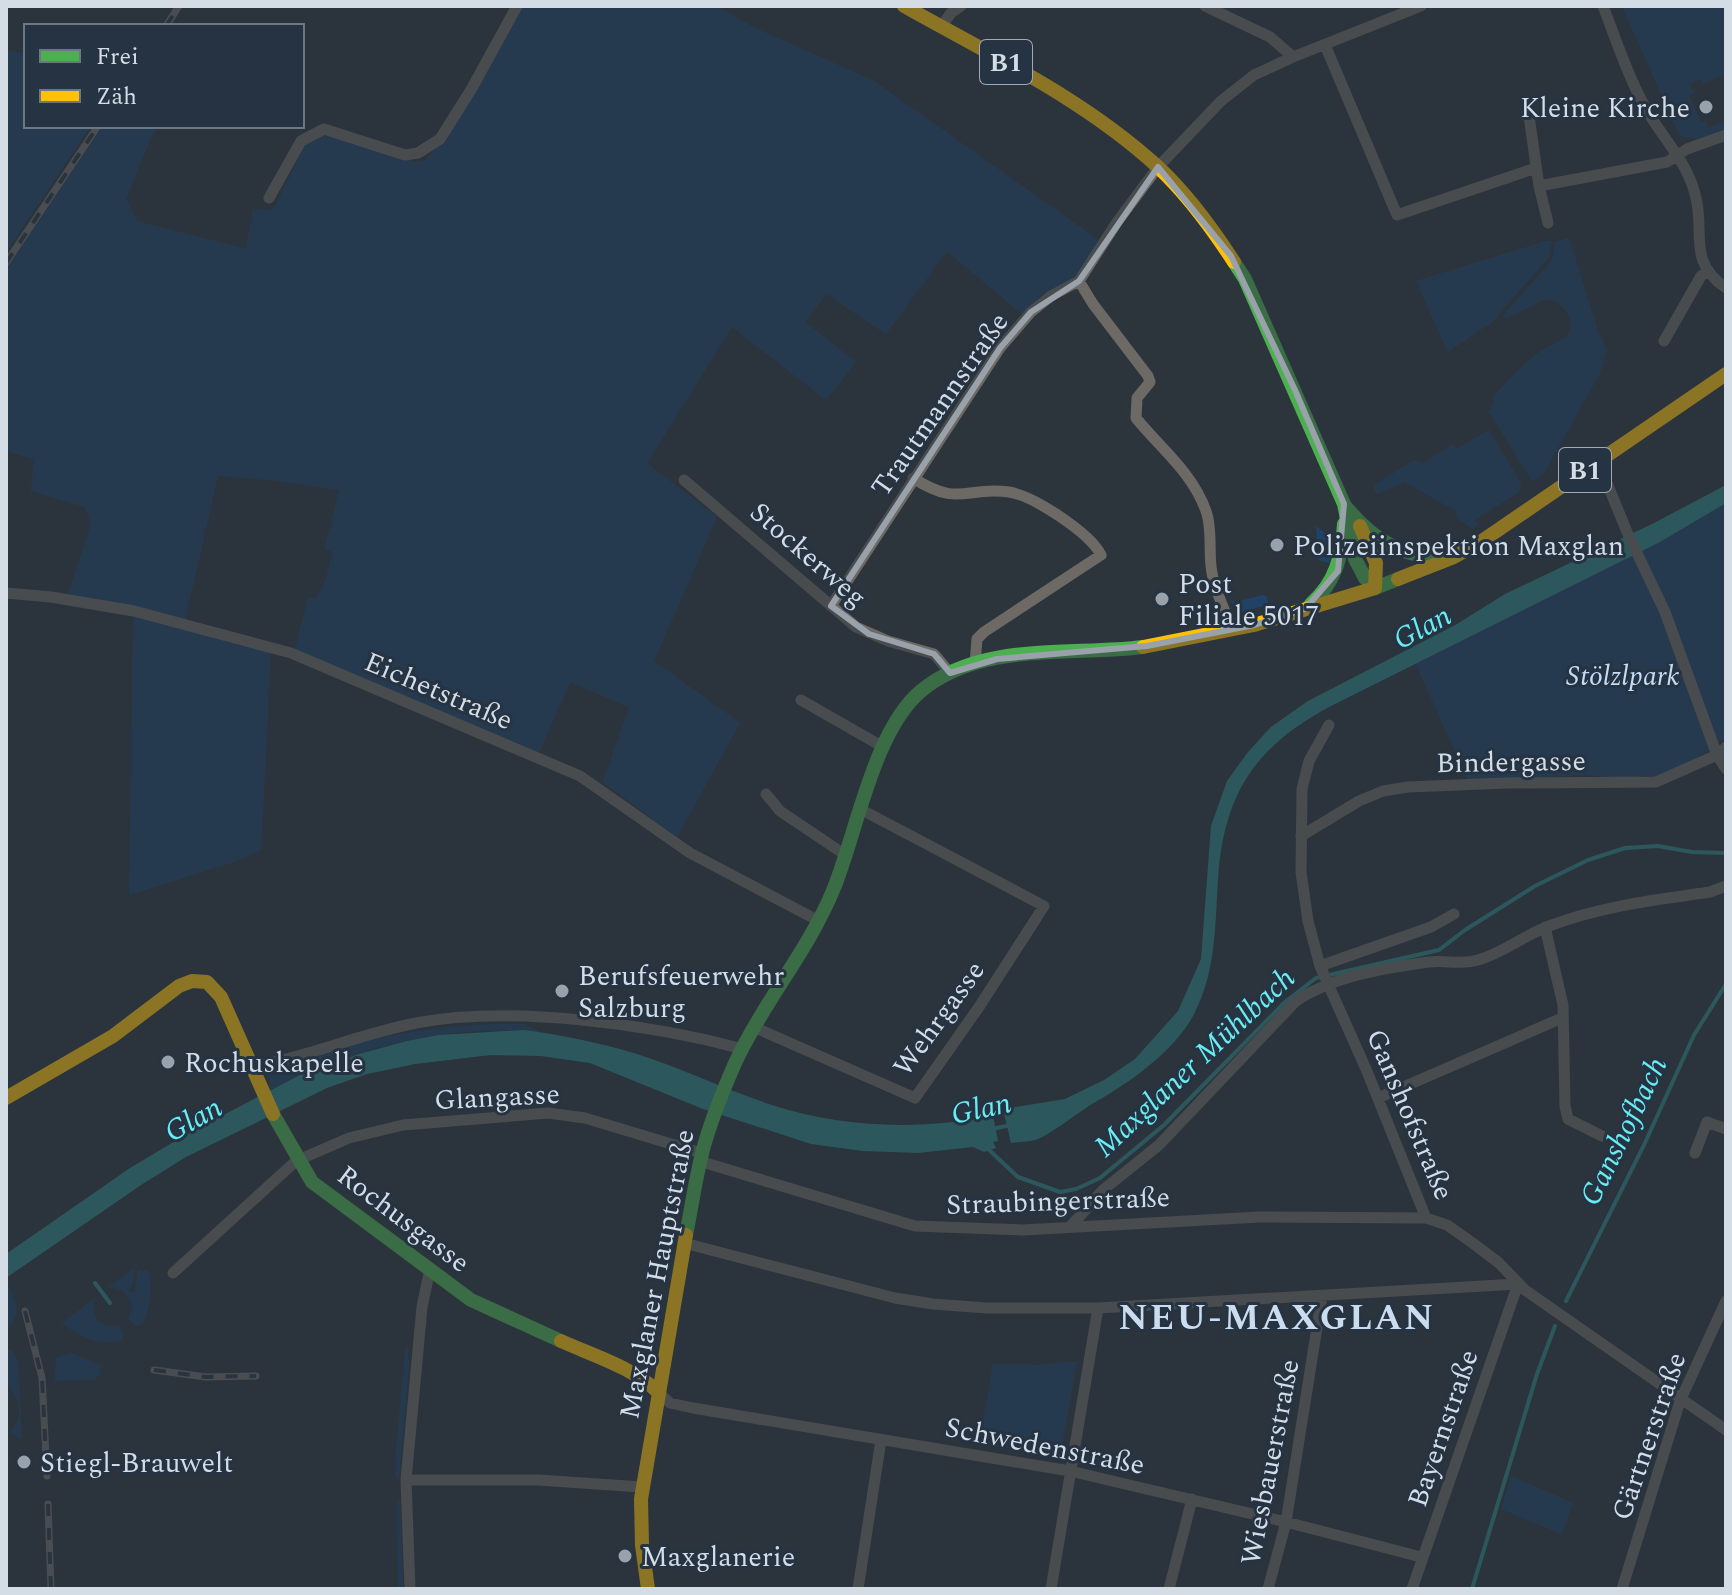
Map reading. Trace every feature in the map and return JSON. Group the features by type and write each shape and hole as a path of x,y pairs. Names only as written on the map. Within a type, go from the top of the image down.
{"street":[{"path":"269,198 301,141 324,129 405,155 418,153 440,139 517,6"},
{"name":"B1","path":"904,6 1082,107 1158,167 1205,218 1245,279 1344,504 1355,559 1365,578 1375,588"},
{"path":"941,27 951,13 961,6"},
{"path":"1205,6 1270,37 1293,57"},
{"name":"Trautmannstraße","path":"831,606 1000,348 1031,312 1051,296 1079,281 1158,167 1221,101 1254,75 1421,6"},
{"path":"1603,6 1648,112 1678,155 1695,194 1697,239 1707,272 1726,288"},
{"path":"1325,45 1397,215 1536,168"},
{"path":"1529,116 1548,223"},
{"path":"1539,186 1667,162 1687,149 1726,135"},
{"path":"1664,341 1701,276 1707,272"},
{"path":"1079,281 1148,376 1150,382 1137,398 1136,418 1154,441 1180,464 1208,514 1211,569 1232,630"},
{"name":"B1","path":"1344,504 1372,536 1404,554 1424,558 1454,557 1726,374"},
{"path":"1598,461 1685,661 1722,751 1726,769"},
{"path":"913,478 944,494 957,496 1000,492 1025,496 1082,533 1097,546 1101,555 984,632 977,639 975,664"},
{"name":"Stockerweg","path":"684,480 856,627 934,654 950,673"},
{"path":"1305,609 1324,592 1338,571 1342,555 1344,504"},
{"name":"B1","path":"1358,522 1376,560 1378,575 1375,588"},
{"name":"Maxglaner Hauptstraße","path":"648,1589 642,1545 642,1487 700,1157 743,1049 819,921 847,856 883,747 897,719 921,691 950,673 975,664 1014,655 1110,651 1232,630 1375,588 1454,557"},
{"name":"Eichetstraße","path":"6,593 134,611 291,653 580,776 690,853 819,921"},
{"path":"801,700 883,747"},
{"name":"Ganshofstraße","path":"1329,725 1304,774 1301,872 1306,909 1324,975 1426,1218 1447,1225 1474,1244 1499,1263 1518,1284 1680,1401 1726,1430"},
{"name":"Bindergasse","path":"1301,836 1359,801 1383,791 1507,783 1645,783 1667,779 1722,751"},
{"path":"766,794 780,811 847,856"},
{"name":"Wehrgasse","path":"756,1028 915,1098 1044,906 862,810"},
{"path":"1324,975 1370,973 1432,962 1475,961 1545,927 1593,910 1710,892 1726,886"},
{"path":"1071,1226 1103,1190 1159,1145 1296,1001 1313,990 1324,975 1454,914"},
{"path":"1545,927 1563,1005 1565,1106 1568,1119 1602,1136"},
{"name":"Rochusgasse","path":"6,1098 113,1036 179,986 197,980 207,982 215,988 234,1023 260,1090 296,1161 312,1182 489,1310 630,1371 659,1393"},
{"path":"251,1067 363,1035 462,1017 539,1017 638,1027 743,1049"},
{"path":"1378,1098 1562,1018"},
{"name":"Glangasse","path":"173,1273 296,1161 349,1138 403,1125 548,1113 585,1118 700,1157"},
{"path":"1695,1153 1707,1122 1726,1129"},
{"name":"Straubingerstraße","path":"700,1157 915,1226 983,1230 1259,1217 1426,1218"},
{"path":"684,1243 895,1298 987,1308 1098,1308 1518,1284"},
{"path":"410,1589 406,1480 422,1307 430,1269"},
{"name":"Bayernstraße","path":"1412,1589 1518,1284"},
{"name":"Wiesbauerstraße","path":"1268,1589 1286,1522 1322,1296"},
{"name":"Gärtnerstraße","path":"1622,1589 1680,1401 1726,1301"},
{"path":"1051,1589 1098,1308"},
{"name":"Schwedenstraße","path":"659,1393 670,1403 693,1408 1070,1471 1421,1557"},
{"path":"858,1589 881,1440"},
{"path":"406,1480 538,1480 642,1487"},
{"path":"1169,1589 1192,1499"}],"highlighted area":[{"path":"1158,167 1231,256 1295,390 1344,504 1338,571 1305,609 1254,625 1147,646 997,659 950,673 934,654 869,634 831,606 1000,348 1031,312 1079,281"}],"green space":[{"path":"521,6 717,6 755,28 874,81 1100,241 1077,274 1064,286 1041,295 1022,314 947,251 886,334 826,294 805,322 856,362 826,400 732,327 647,463 717,517 654,661 740,723 677,837 603,782 629,707 570,682 539,753 295,650 308,598 317,598 326,579 332,552 325,548 339,490 218,476 185,621 68,595 91,524 85,507 31,491 34,459 6,451 6,270 102,128 155,128 126,198 137,221 246,249 253,209 273,210 306,143 319,136 331,135 415,162 426,160 442,141"},
{"path":"1622,6 1726,6 1726,74 1703,84 1700,79 1690,84 1694,93 1689,95 1701,123 1705,121 1709,128 1722,122 1726,131 1698,139 1680,136"},
{"path":"6,50 24,54 24,128 90,128 6,252"},
{"path":"1569,238 1598,331 1607,350 1600,373 1543,475 1532,481 1489,412 1494,403 1492,398 1530,360 1566,336 1571,325 1563,308 1552,300 1543,300 1506,319 1503,316 1552,260 1555,242"},
{"path":"1552,241 1549,257 1492,322 1448,352 1416,281"},
{"path":"1489,430 1521,483 1519,492 1475,520 1478,525 1473,529 1457,518 1456,511 1405,482 1377,494 1373,486 1416,459 1422,464 1453,444 1457,449"},
{"name":"Stölzlpark","path":"1726,503 1726,736 1710,750 1666,775 1620,778 1586,775 1468,781 1416,664 1660,542"},
{"path":"1316,526 1336,541 1329,563 1318,560"},
{"path":"1267,596 1268,605 1238,613 1230,600 1236,602"},
{"path":"133,615 271,652 261,850 234,862 129,895"},
{"path":"523,1024 542,1033 472,1032 402,1042 334,1062 270,1090 269,1074 356,1044 446,1028"},
{"path":"135,1268 132,1286 128,1289 130,1293 135,1291 138,1270 148,1271 151,1282 144,1323 137,1326 128,1319 131,1307 128,1297 120,1290 108,1287"},
{"path":"6,1284 13,1296 16,1313 6,1330"},
{"path":"94,1299 95,1316 106,1325 118,1325 123,1334 122,1340 106,1342 90,1339 62,1323"},
{"path":"408,1347 399,1478 395,1475 395,1463 405,1350"},
{"path":"6,1349 13,1351 18,1362 22,1440 10,1432 18,1420 19,1408 15,1396 6,1385"},
{"path":"71,1353 101,1365 101,1376 96,1376 96,1379 55,1381 56,1358"},
{"path":"1077,1362 1060,1456 979,1444 993,1364"},
{"path":"1511,1476 1573,1503 1562,1534 1501,1509"},
{"path":"397,1501 400,1501 403,1589 398,1589"}],"shaded area":[{"path":"1726,485 1726,503 1660,542 1331,706 1282,738 1248,776 1227,823 1221,850 1211,964 1202,996 1187,1025 1165,1051 1124,1084 1041,1138 1011,1143 1003,1109 1065,1099 1104,1080 1135,1059 1178,1011 1201,959 1211,826 1227,781 1271,727 1308,701 1457,624 1505,594"},
{"path":"524,1030 610,1046 672,1066 758,1100 828,1119 911,1125 993,1116 998,1141 993,1142 996,1148 984,1152 973,1147 918,1153 863,1151 811,1144 703,1109 590,1063 541,1056 491,1055 415,1064 367,1074 327,1088 186,1157 6,1278 6,1254 130,1168 187,1134 300,1075 407,1041 439,1035"}],"waterway":[{"name":"Maxglaner Mühlbach","path":"988,1149 1018,1177 1060,1192 1076,1189 1100,1178 1164,1125 1285,1002 1316,978 1439,950 1535,886 1588,860 1625,848 1658,846 1692,852 1726,853"},
{"name":"Ganshofbach","path":"1566,1301 1644,1145 1694,1035 1726,984"},
{"name":"Glan","path":"992,1129 1011,1125"},
{"path":"95,1283 110,1303"},
{"name":"Ganshofbach","path":"1472,1589 1537,1374 1555,1326"}],"railway":[{"path":"167,24 179,6"},
{"path":"6,263 97,128"},
{"path":"25,1311 42,1378 47,1476"},
{"path":"154,1370 206,1377 256,1376"},
{"path":"48,1504 51,1589"}],"traffic: fast":[{"path":"1234,262 1245,279 1344,504 1355,559 1365,578 1375,588 1398,579"},
{"path":"1346,507 1367,529 1390,544 1415,554 1445,558"},
{"path":"1311,604 1320,596 1336,568 1344,524"},
{"path":"686,1235 704,1146 727,1082 747,1039 824,911 879,755 905,708 921,691 945,675 971,664 1028,654 1143,647"},
{"path":"273,1114 312,1182 471,1300 561,1341"}],"traffic: slow":[{"path":"904,6 1036,79 1129,143 1179,189 1234,262"},
{"path":"1398,579 1454,557 1479,543 1726,374"},
{"path":"1143,647 1254,625 1375,588 1376,563 1360,526"},
{"path":"6,1098 113,1036 179,986 192,981 207,982 221,997 273,1114"},
{"path":"648,1589 642,1545 641,1499 686,1235"},
{"path":"561,1341 625,1369 659,1393"}],"place":[{"name":"Kleine Kirche","path":"1706,107"},
{"name":"Polizeiinspektion Maxglan","path":"1277,545"},
{"name":"Post Filiale 5017","path":"1162,599"},
{"name":"Berufsfeuerwehr Salzburg","path":"562,991"},
{"name":"Rochuskapelle","path":"168,1062"},
{"name":"Stiegl-Brauwelt","path":"24,1462"},
{"name":"Maxglanerie","path":"625,1556"}],"district":[{"name":"NEU-MAXGLAN","path":"1277,1316"}]}
